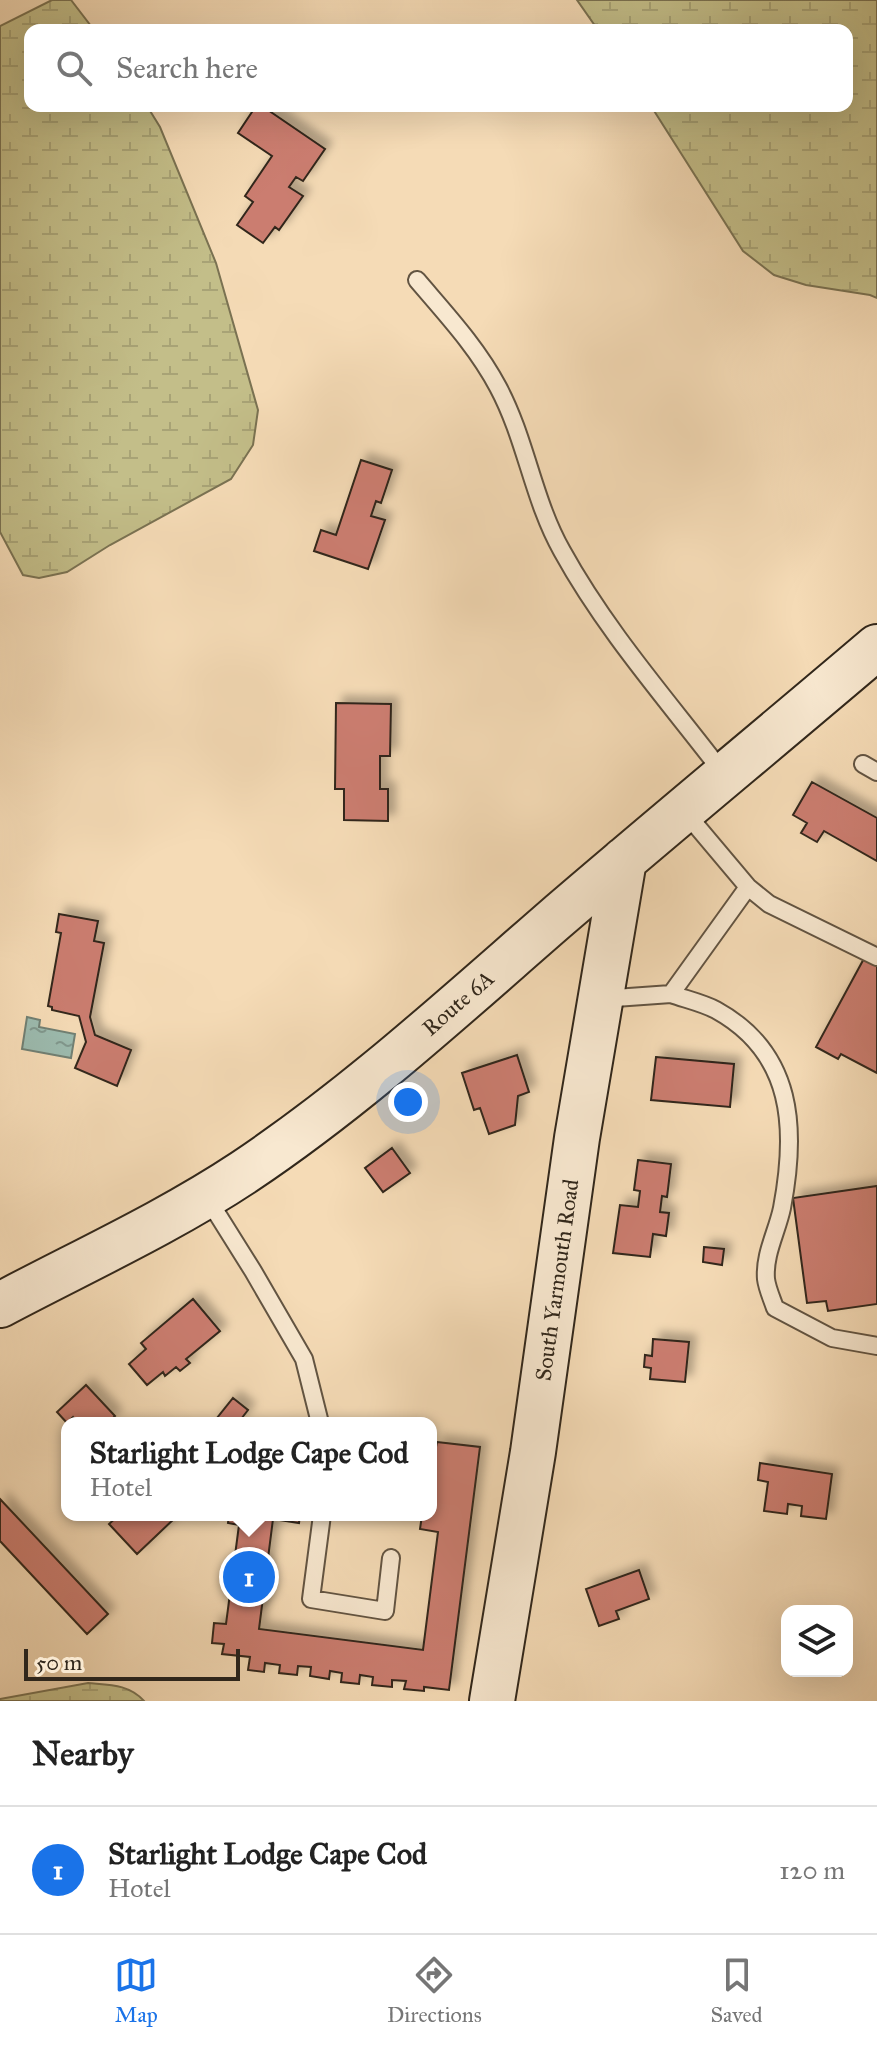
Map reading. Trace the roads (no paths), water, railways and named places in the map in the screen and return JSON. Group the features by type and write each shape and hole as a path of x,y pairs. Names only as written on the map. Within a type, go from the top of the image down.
{"main road":[{"name":"Route 6A","path":"0,1305 205,1195 289,1141 376,1074 724,774 877,647"},
{"name":"South Yarmouth Road","path":"492,1701 533,1452 577,1138 624,860"}],"lane":[{"path":"417,280 461,332 497,386 520,438 543,514 590,598 724,774"},
{"path":"683,810 748,887 769,904 877,957"},
{"path":"671,994 748,887"},
{"path":"600,999 671,994 715,1009 746,1030 775,1066 787,1101 786,1187 779,1222 767,1252 766,1280 775,1308 832,1338 877,1346"},
{"path":"205,1195 304,1359 318,1417"},
{"path":"321,1521 311,1599 385,1611 391,1558"}],"water":[{"path":"27,1017 40,1020 39,1027 75,1034 71,1058 22,1049"}],"place":[{"name":"Starlight Lodge Cape Cod","path":"249,1577"}]}
